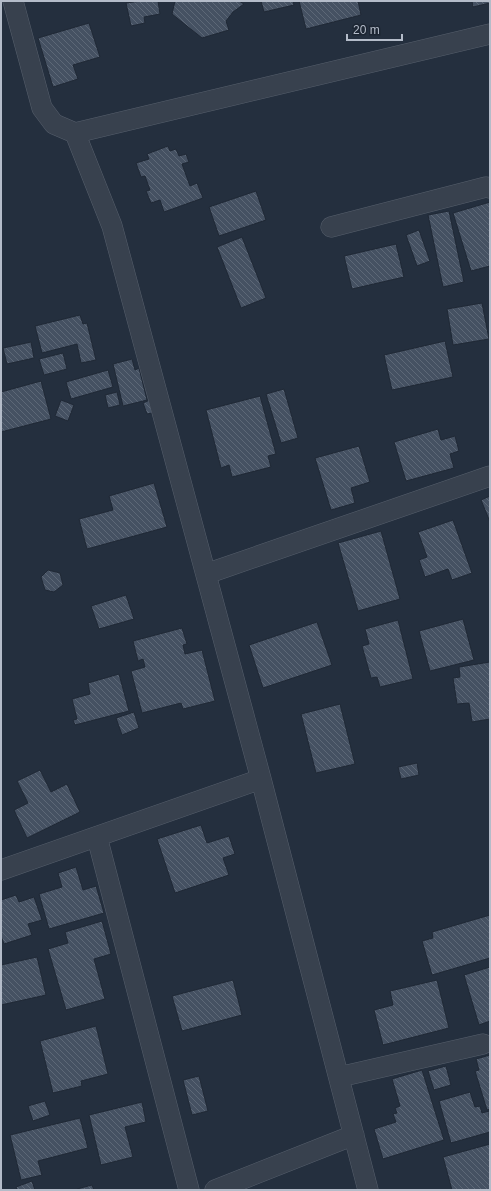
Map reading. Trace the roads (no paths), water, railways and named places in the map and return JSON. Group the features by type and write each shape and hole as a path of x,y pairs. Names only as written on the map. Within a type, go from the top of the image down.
{"street":[{"path":"13,1 42,108 54,124 75,132 490,34"},
{"path":"75,132 112,226 261,779 368,1190"},
{"path":"331,227 486,187 490,188"},
{"path":"206,574 490,476"},
{"path":"1,870 97,838 261,779"},
{"path":"97,838 189,1190"},
{"path":"339,1077 483,1044"},
{"path":"215,1190 354,1135"}]}
